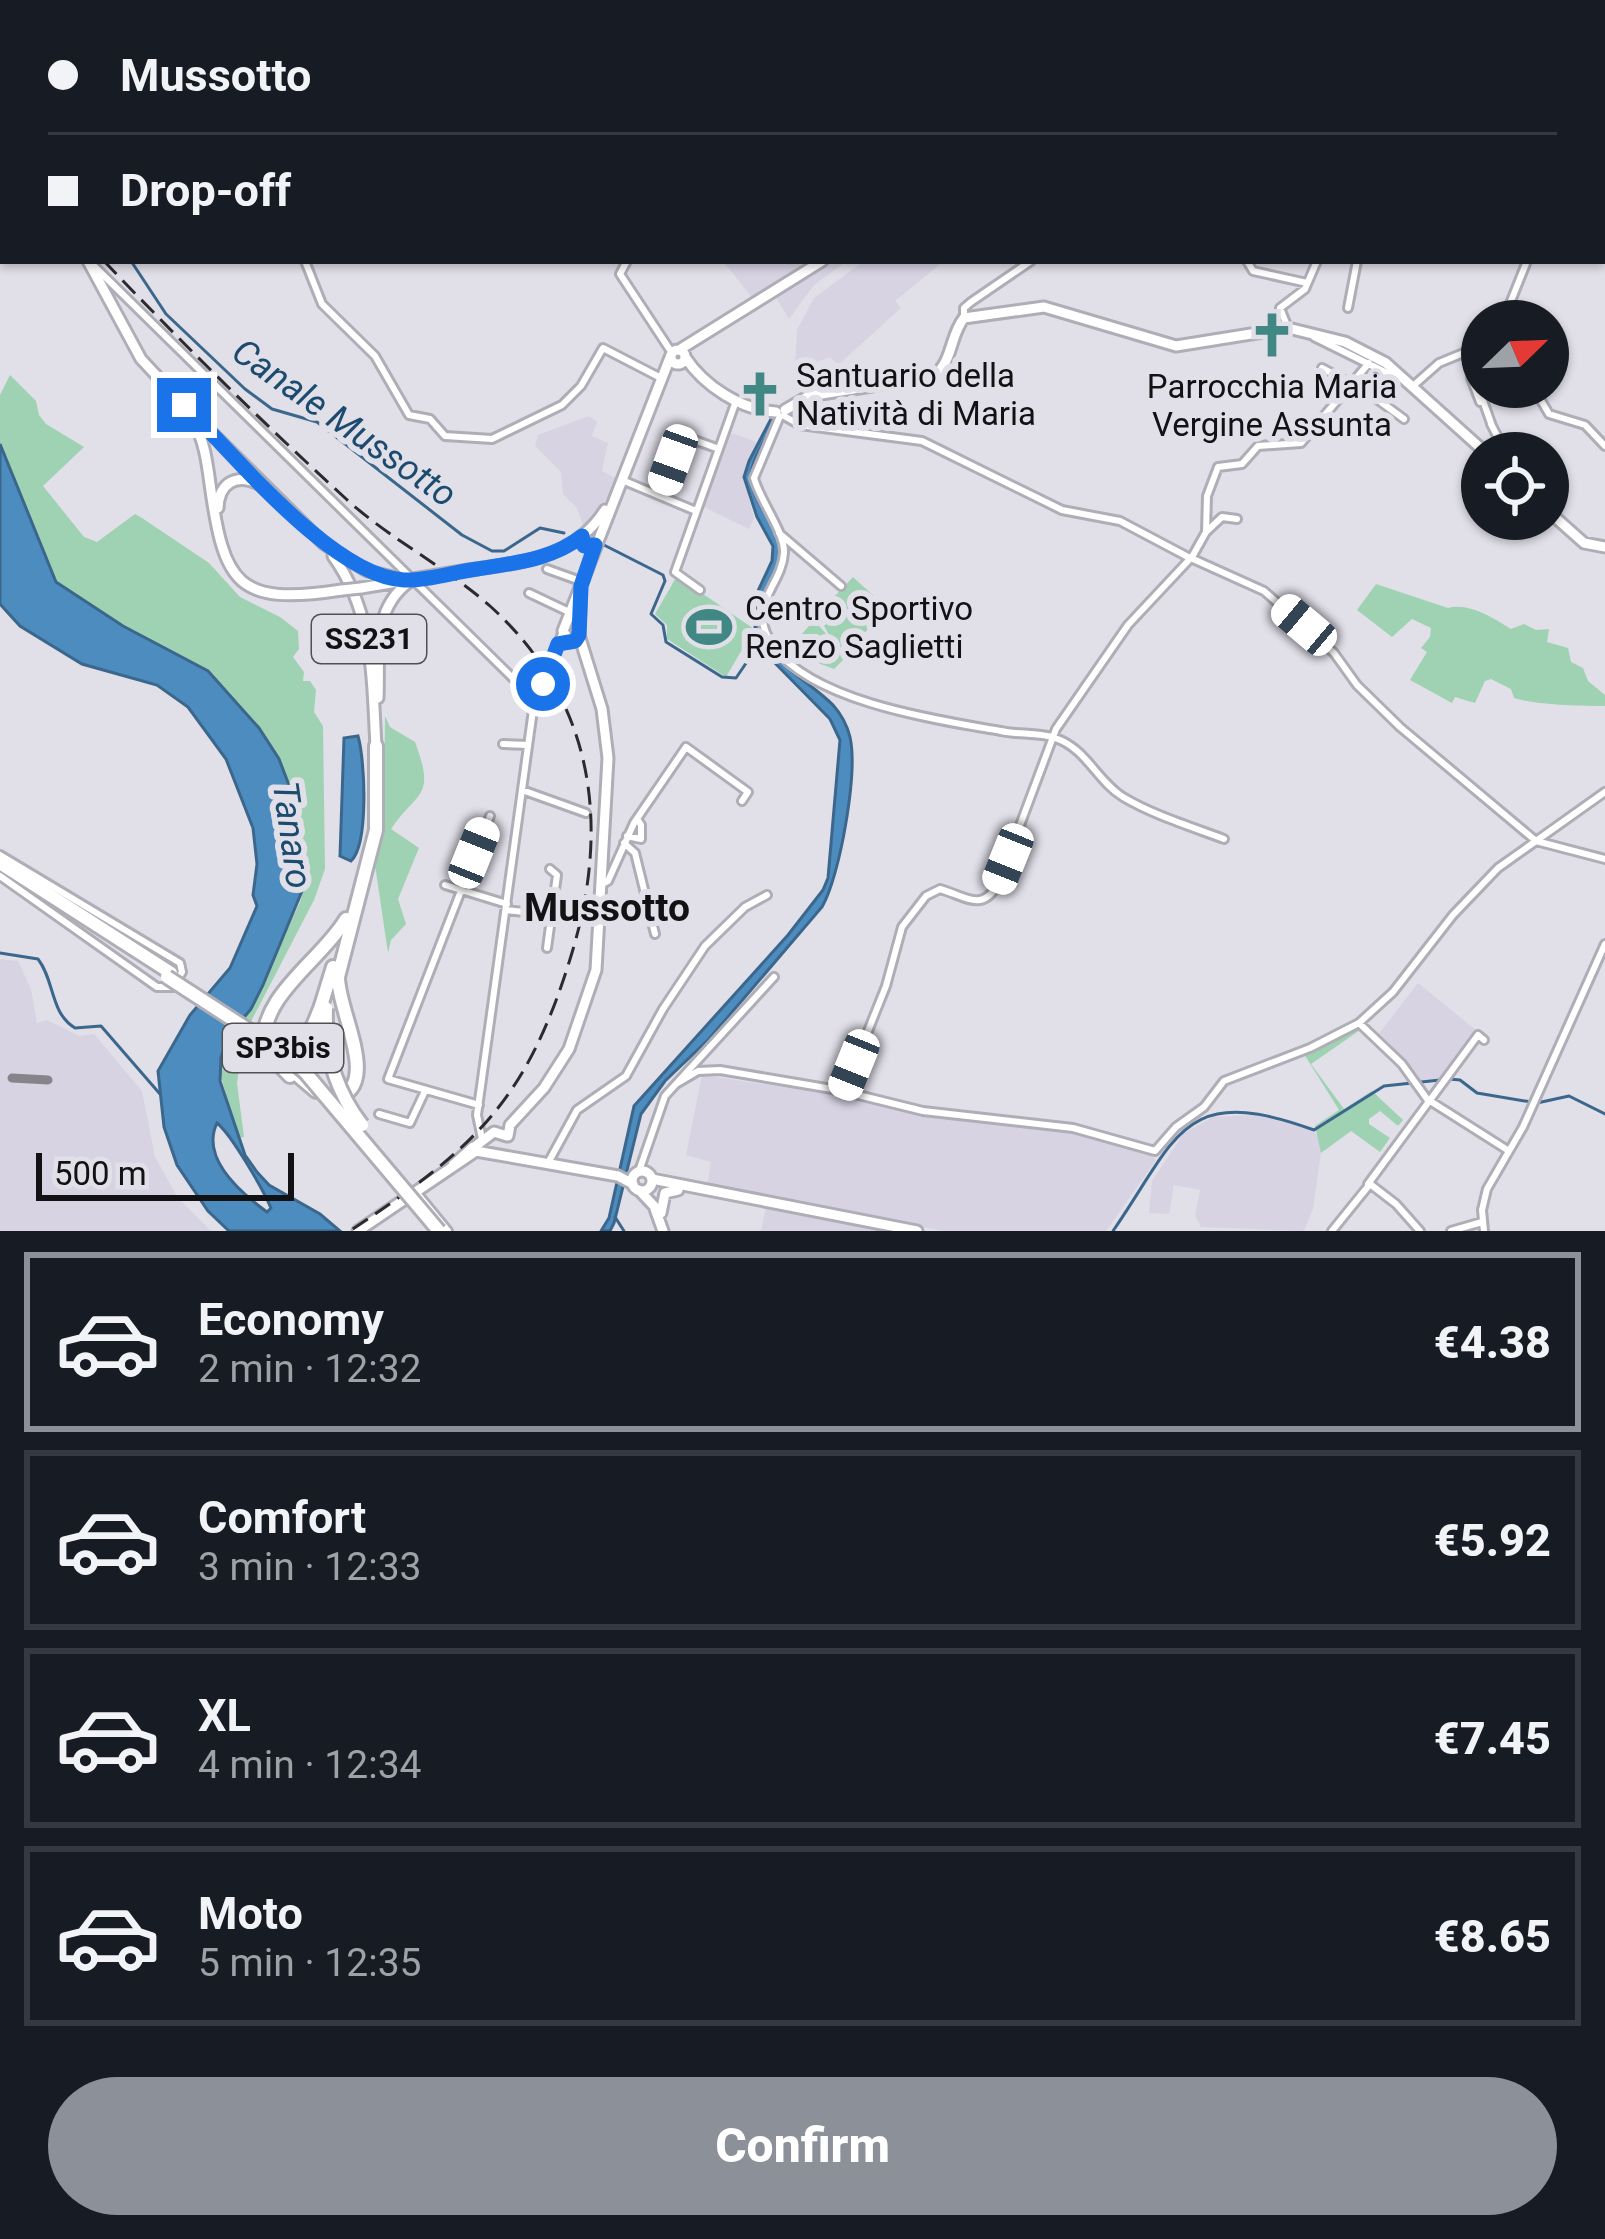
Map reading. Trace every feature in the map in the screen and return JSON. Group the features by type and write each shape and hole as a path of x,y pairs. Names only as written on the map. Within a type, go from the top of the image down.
{"highway":[{"name":"SS231","path":"376,746 376,830 324,1007 333,1072 347,1103 374,1148 442,1231"},
{"name":"SP3bis","path":"0,866 169,975"},
{"name":"SP3bis","path":"0,866 308,1068 374,1148"},
{"name":"SS231","path":"356,903 331,943 285,990 263,1041 267,1054 374,1148"},
{"path":"241,1021 328,1098 347,1095 356,1085 358,1064 338,987 348,929"},
{"path":"241,1021 274,1037 297,1039 314,1025 324,1007"}],"main road":[{"name":"SS231","path":"89,264 141,359 324,544 345,573 363,612 369,640 376,746"},
{"path":"360,1229 496,1136 560,1065 584,1014 596,970 604,854 607,736 590,669 569,636 590,560 589,541 615,494 661,378 692,342 817,264"},
{"path":"680,358 736,401 781,413 808,396 934,376 945,366 955,330 964,317 1052,308 1176,346 1288,328 1363,348 1463,432"},
{"path":"184,405 204,447 221,543 236,576 267,595 291,597 409,581 530,560 589,541"},
{"path":"221,543 219,497 232,481 254,482 295,515"},
{"path":"1569,530 1583,543 1605,547"},
{"path":"324,544 367,571 409,581"},
{"path":"376,746 383,614 392,596 409,581"},
{"path":"496,1136 496,1153"},
{"path":"496,1136 496,1153"},
{"path":"496,1136 518,1157 531,1160"},
{"path":"449,1167 476,1151 496,1153 914,1231"},
{"path":"639,1179 661,1213"},
{"path":"639,1179 664,1231"},
{"path":"664,1231 663,1197 670,1190 743,1198"}],"street":[{"path":"90,264 533,693"},
{"path":"306,264 322,304 375,356 409,415 430,419 445,436 492,439 562,405 581,386 602,348 661,378"},
{"path":"625,264 620,274 680,358"},
{"path":"964,317 964,308 971,302 1027,264"},
{"path":"1248,264 1253,271 1309,284"},
{"path":"1288,328 1280,308 1309,284 1316,264"},
{"path":"1348,308 1356,264"},
{"path":"1512,300 1527,264"},
{"path":"114,313 119,302 130,301"},
{"path":"1314,337 1412,385 1438,363 1461,353"},
{"path":"1207,532 1207,496 1217,467 1242,464 1258,446 1301,443 1370,363"},
{"path":"1322,368 1404,419"},
{"path":"1492,426 1482,392 1488,388 1539,397 1549,414 1585,425 1605,446"},
{"path":"700,590 675,572 736,401"},
{"path":"1484,408 1495,432"},
{"path":"1224,839 1124,797 1087,759 1052,737 1006,733 906,711 830,688 796,670 774,647 764,626 764,601 784,556 754,475 781,413 800,425 922,441 1062,510 1120,521 1264,591 1334,653 1357,686 1400,727 1536,841 1605,859"},
{"path":"660,495 682,440 689,438 718,449"},
{"path":"621,479 696,511"},
{"path":"844,1091 886,986 902,926 926,896 940,889 973,902 989,898 1052,737 1128,625 1190,559 1207,532 1222,518 1238,519"},
{"path":"778,533 841,586"},
{"path":"547,569 582,584"},
{"path":"529,593 574,615"},
{"path":"496,1136 477,1123 478,1105 533,693 543,684 569,636"},
{"path":"503,744 528,746"},
{"path":"602,884 637,819 686,747 748,792 742,801"},
{"path":"522,790 586,813"},
{"path":"699,1068 844,1091 923,1112 1073,1128 1155,1151 1176,1127 1204,1107 1224,1081 1359,1023 1394,992 1453,915 1498,868 1605,792"},
{"path":"478,1105 388,1079 490,815"},
{"path":"626,839 641,839 637,819"},
{"path":"626,839 635,853 656,934"},
{"path":"604,854 616,858"},
{"path":"0,866 122,928 180,963 182,972 173,986 162,988 145,979 0,866"},
{"path":"547,948 557,875 550,869"},
{"path":"445,885 506,907 552,915"},
{"path":"548,1163 578,1110 626,1076 705,946 745,907 767,895"},
{"path":"1451,1231 1483,1226 1487,1189 1534,1102 1605,944"},
{"path":"639,1179 665,1096 699,1068 774,977"},
{"path":"1359,1023 1427,1099 1509,1151"},
{"path":"1332,1231 1442,1080 1478,1035 1484,1040"},
{"path":"708,1053 715,1070"},
{"path":"379,1114 410,1123 425,1091"},
{"path":"1367,1184 1396,1204 1420,1231"},
{"path":"412,1194 442,1231"}],"shaded area":[{"path":"725,264 843,264 814,285 789,319 771,289 753,299"},
{"path":"860,264 940,264 895,301 901,308 838,365 830,357 795,370 797,330 814,298"},
{"path":"589,416 597,422 592,436 608,443 602,471 618,479 592,523 583,525 577,508 563,494 561,472 535,446 538,435"},
{"path":"728,432 757,442 743,475 754,518 749,529 702,506"},
{"path":"0,959 18,961 31,989 37,1023 47,1020 79,1036 94,1034 142,1091 155,1157 178,1198 211,1231 0,1231"},
{"path":"1418,983 1477,1031 1439,1079 1419,1082 1378,1035"},
{"path":"702,1075 1075,1130 1145,1150 1156,1160 1106,1231 944,1231 707,1186 711,1162 686,1155"},
{"path":"1255,1115 1303,1127 1315,1133 1322,1145 1313,1209 1304,1231 1201,1227 1195,1216 1200,1190 1174,1185 1169,1214 1149,1213 1152,1181 1184,1133 1213,1117"},
{"path":"766,1208 899,1231 761,1231"}],"green space":[{"path":"10,375 36,401 46,424 84,447 43,486 84,537 97,542 135,514 209,563 240,597 298,631 299,649 293,657 304,672 303,681 310,681 316,690 314,712 323,726 325,869 314,900 244,1035 237,1083 244,1137 238,1138 219,1069 231,1033 251,1009 307,879 295,801 279,759 259,728 208,671 123,626 56,582 0,444 0,395"},
{"name":"Centro Sportivo Renzo Saglietti","path":"677,576 754,629 726,677 667,639 667,625 655,614"},
{"path":"853,577 888,609 845,653 837,646 846,657 834,669 790,648 814,620 834,643 824,626 843,607 834,597"},
{"path":"1376,584 1448,608 1472,609 1511,629 1524,624 1549,629 1547,642 1568,648 1571,662 1583,668 1588,681 1605,695 1605,706 1514,698 1511,689 1491,679 1485,681 1475,703 1455,697 1452,703 1410,680 1427,652 1421,648 1431,628 1412,619 1392,637 1357,610"},
{"path":"385,716 390,727 415,742 424,774 421,792 391,829 419,848 398,899 406,924 391,940 388,953 375,865 384,829"},
{"path":"1355,1025 1363,1028 1311,1064 1344,1109 1372,1091 1403,1120 1398,1126 1380,1111 1369,1119 1369,1124 1390,1138 1380,1152 1351,1131 1321,1153 1315,1126 1339,1110 1304,1054"}],"water":[{"path":"772,417 776,419 751,478 780,554 759,617 766,642 779,660 833,705 847,728 852,774 841,849 822,907 709,1039 665,1081 641,1114 614,1223 610,1231 601,1231 609,1218 634,1106 788,935 828,878 840,740 830,719 767,655 755,628 756,595 772,561 773,546 744,477"},
{"name":"Tanaro","path":"0,444 56,582 123,626 208,671 259,728 279,759 295,801 307,879 263,985 231,1033 221,1057 220,1081 245,1155 257,1172 269,1185 340,1231 229,1231 208,1211 177,1165 164,1127 158,1071 190,1015 230,968 257,906 253,828 226,759 188,707 157,685 82,664 20,626 0,604","holes":["217,1123 261,1188 271,1208 267,1212 235,1185 218,1162 213,1136"]},
{"path":"358,736 363,820 351,861 340,856 344,738"}],"waterway":[{"name":"Canale Mussotto","path":"133,264 166,314 245,389 272,409 317,422 462,535 492,551 504,551 540,528 564,533"},
{"name":"Canale Mussotto","path":"604,545 663,575 665,581 651,614 663,625 666,642 722,677 736,678 757,647 765,647"},
{"path":"0,953 38,959 67,1022 75,1028 101,1026 160,1094"},
{"path":"1449,1079 1460,1080 1477,1093 1537,1103 1569,1096 1605,1114"},
{"path":"1113,1231 1170,1145 1188,1127 1210,1116 1236,1112 1314,1130 1384,1086 1440,1080"},
{"path":"615,1217 624,1231"}],"taxiway":[{"path":"12,1078 48,1080"}],"railway":[{"path":"107,264 344,497 490,606 553,682 585,768 591,813 583,908 554,1007 535,1049 514,1086 463,1146 350,1231"}],"place":[{"name":"Parrocchia Maria Vergine Assunta","path":"1272,335"},
{"name":"Santuario della Natività di Maria","path":"760,394"},
{"name":"Centro Sportivo Renzo Saglietti","path":"709,627"}],"district":[{"name":"Mussotto","path":"607,907"}],"route":[{"path":"184,405 324,544 367,571 406,580 530,560 558,552 582,536 584,546 595,545 581,586 579,635 575,641 558,644 543,684"}]}
